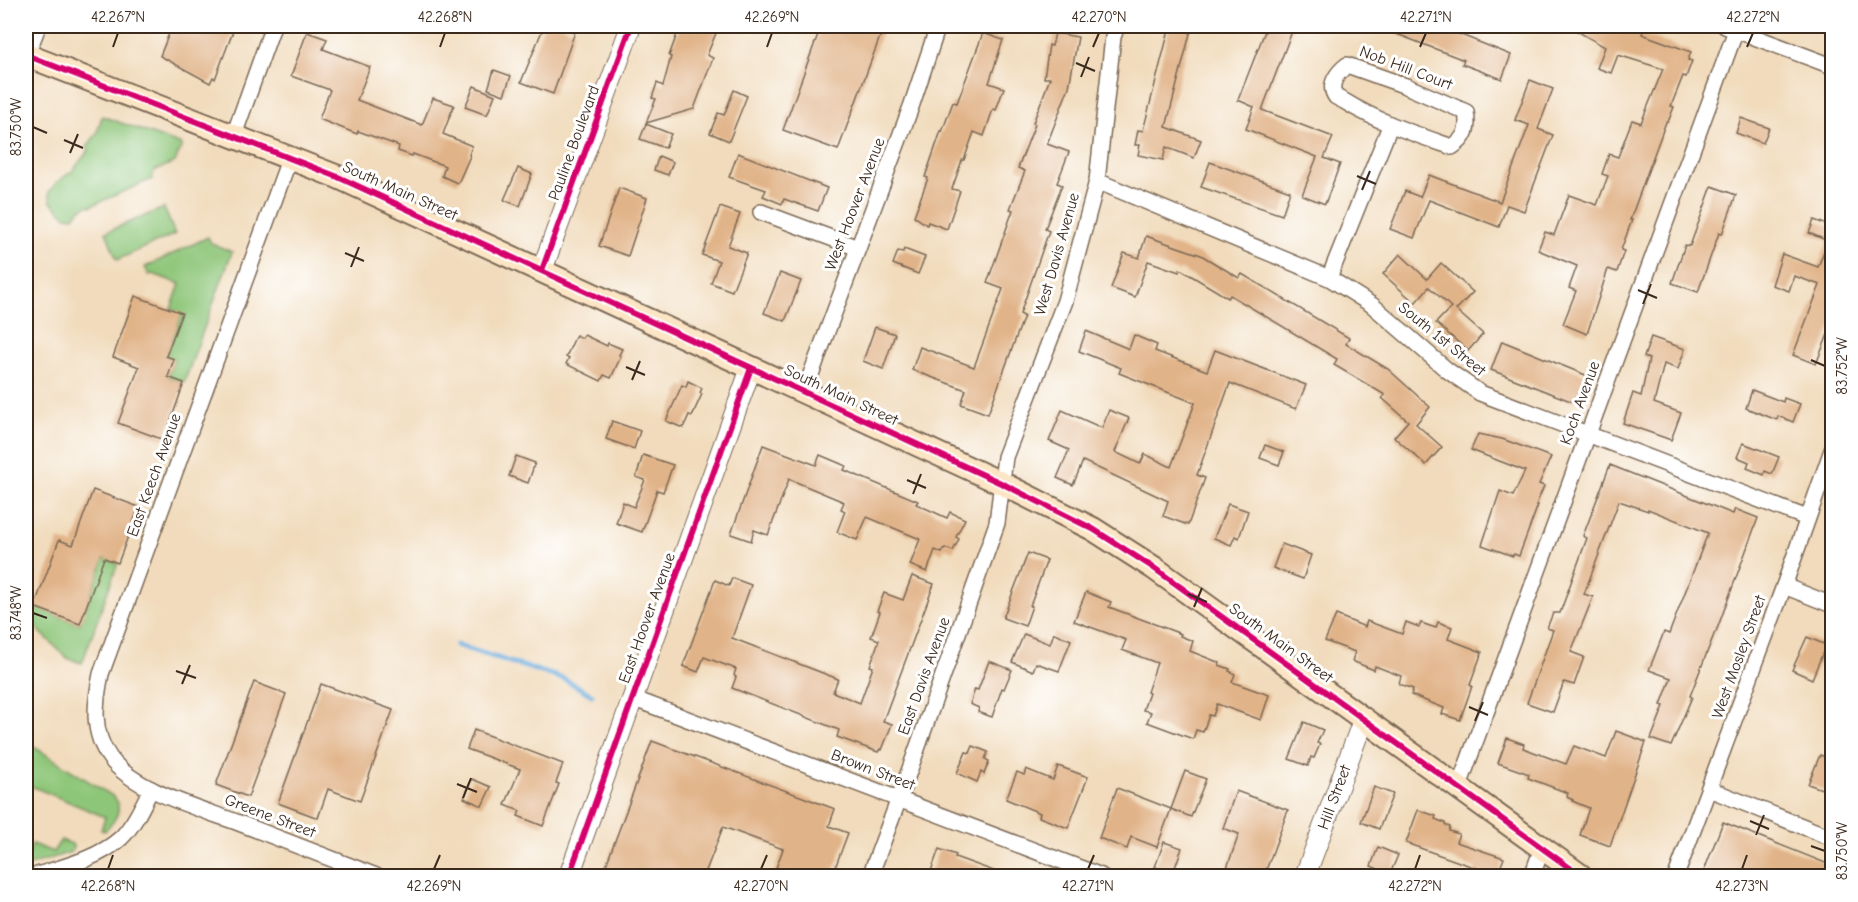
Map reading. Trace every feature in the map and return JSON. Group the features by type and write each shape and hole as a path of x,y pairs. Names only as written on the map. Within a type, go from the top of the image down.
{"main road":[{"name":"South Main Street","path":"26,55 338,177 1002,484 1093,530 1127,550 1364,718 1458,789 1581,876"}],"street":[{"path":"26,55 38,26"},
{"path":"234,135 273,26"},
{"name":"Pauline Boulevard","path":"542,270 631,26"},
{"name":"West Hoover Avenue","path":"804,393 911,107 938,26"},
{"name":"West Davis Avenue","path":"1002,484 1005,457 1065,301 1097,181 1113,38 1117,26"},
{"path":"1730,28 1833,66"},
{"name":"Koch Avenue","path":"1458,789 1588,433 1730,28"},
{"name":"Nob Hill Court","path":"1347,65 1452,104 1466,112 1468,126 1461,141 1452,147 1390,126 1354,109 1336,97 1332,87 1337,72 1347,65"},
{"path":"1329,278 1390,126"},
{"name":"East Keech Avenue","path":"151,789 117,766 105,751 96,724 95,711 101,674 290,157"},
{"name":"South 1st Street","path":"1097,181 1329,278 1372,305 1447,370 1480,393 1807,518"},
{"path":"761,212 858,248"},
{"name":"East Hoover Avenue","path":"569,876 751,368"},
{"name":"West Mosley Street","path":"1676,876 1833,450"},
{"name":"East Davis Avenue","path":"870,876 998,523 1002,484"},
{"path":"1784,586 1833,605"},
{"name":"Brown Street","path":"632,698 1101,876"},
{"name":"Hill Street","path":"1305,876 1364,718"},
{"path":"34,876 78,863 121,838 138,814 151,789"},
{"name":"Greene Street","path":"151,789 376,876"},
{"path":"1709,789 1833,838"},
{"path":"1532,876 1542,849"}],"green space":[{"path":"102,116 182,145 175,162 154,171 152,179 91,206 88,205 78,211 74,217 66,216 51,202 49,192 56,183 73,170 89,150 87,147 97,133"},
{"path":"164,208 175,234 117,260 106,232"},
{"path":"208,237 211,243 232,252 184,383 168,377 174,359 166,356 182,314 171,309 180,284 153,274 149,275 145,267"},
{"path":"104,558 118,563 82,663 67,658 26,618 26,604 80,624"},
{"path":"26,742 114,797 118,806 117,815 105,831 101,830 105,817 26,784"},
{"path":"61,840 72,844 74,848 71,852 30,865 26,863 32,844 53,852"}],"building":[{"path":"172,26 235,26 215,79 213,77 210,83 160,56"},
{"path":"544,26 562,26 575,32 553,94 521,82"},
{"path":"680,26 719,26 707,55 713,58 694,109 646,123 656,99 652,98 657,83 663,86 671,57 669,56"},
{"path":"821,26 884,26 838,150 783,130"},
{"path":"1170,26 1192,26 1166,127 1201,140 1194,158 1166,147 1163,160 1138,155 1140,145 1135,145 1138,130 1143,131"},
{"path":"1267,26 1294,26 1262,110 1333,137 1324,158 1340,164 1325,204 1302,195 1317,157 1246,129 1254,107 1238,100"},
{"path":"1376,26 1439,26 1511,55 1502,79 1462,64 1464,60"},
{"path":"1568,26 1645,26 1642,34 1691,52 1688,60 1692,61 1686,77 1683,76 1671,106 1674,107 1666,122 1630,220 1632,220 1621,250 1624,251 1617,272 1608,269 1587,334 1563,324 1576,291 1569,288 1577,266 1538,250 1545,232 1554,235 1569,195 1597,205 1608,176 1602,174 1609,154 1618,157 1632,120 1641,123 1663,69 1618,55 1611,73 1597,68 1605,47"},
{"path":"307,32 327,39 323,49 370,67 357,100 422,125 433,98 454,105 443,134 472,146 459,181 457,183 442,176 445,166 398,151 399,146 358,131 357,134 319,119 330,90 291,76"},
{"path":"983,33 1003,40 989,83 1004,88 996,110 993,109 984,136 974,132 964,160 962,160 952,189 960,191 947,229 928,222 927,225 914,216 928,178 925,177 941,131 953,102 957,103"},
{"path":"1055,33 1078,37 1069,87 1047,144 1069,152 1057,183 1062,185 1045,229 1049,231 1020,314 1024,316 988,414 961,404 966,390 912,370 920,347 974,367 1003,289 987,283 1013,210 1010,209 1025,171 1018,168 1050,78 1044,78 1049,45 1052,46"},
{"path":"494,70 511,76 504,95 488,89"},
{"path":"1530,80 1553,89 1538,129 1553,135 1524,211 1507,205 1499,227 1429,200 1414,238 1390,229 1405,191 1420,197 1429,175 1500,202 1529,125 1515,120"},
{"path":"474,86 495,95 487,115 465,107"},
{"path":"734,90 747,96 729,141 710,133 718,113 724,115"},
{"path":"1741,118 1769,128 1763,143 1736,133"},
{"path":"646,124 671,134 665,148 640,139"},
{"path":"738,153 827,188 818,211 784,199 782,204 763,196 766,190 729,177"},
{"path":"659,156 673,162 668,175 654,170"},
{"path":"1210,162 1290,191 1282,215 1201,187"},
{"path":"518,168 532,174 520,206 504,200"},
{"path":"1712,186 1736,195 1722,234 1719,233 1698,292 1672,283 1685,245 1690,246"},
{"path":"619,188 647,198 628,256 599,246"},
{"path":"720,207 740,214 728,246 747,253 732,291 711,283 719,261 702,255"},
{"path":"1814,220 1833,227 1833,322 1816,364 1793,355 1820,285 1794,276 1789,291 1772,285 1782,254 1818,267 1828,241 1809,233"},
{"path":"1146,236 1201,255 1239,278 1242,274 1349,338 1346,344 1388,369 1430,407 1416,424 1442,447 1426,465 1394,437 1408,421 1382,398 1385,395 1334,365 1337,359 1230,295 1228,298 1180,269 1179,272 1148,261 1135,297 1111,288 1124,253 1139,258"},
{"path":"904,249 925,257 918,274 893,264 898,251 903,252"},
{"path":"1400,254 1427,279 1441,263 1473,292 1456,310 1483,334 1468,351 1436,323 1451,307 1429,287 1415,303 1383,274"},
{"path":"780,273 801,281 785,321 764,313"},
{"path":"135,296 182,313 166,356 174,359 168,377 184,383 164,440 118,423 139,367 113,357"},
{"path":"875,327 895,334 883,369 863,361"},
{"path":"1086,331 1129,349 1134,335 1157,345 1155,351 1207,371 1215,350 1306,385 1296,409 1230,383 1197,475 1205,478 1188,525 1163,516 1168,501 1083,461 1073,485 1057,478 1069,450 1049,441 1062,410 1102,428 1109,410 1129,418 1115,452 1140,464 1145,454 1171,467 1195,403 1119,373 1121,368 1079,351"},
{"path":"576,335 582,338 584,335 607,346 608,343 622,349 611,378 604,375 601,381 566,364 569,358 566,357"},
{"path":"1651,337 1685,349 1678,369 1664,364 1654,403 1681,413 1671,440 1623,423 1633,393 1641,396 1649,359 1644,357"},
{"path":"1502,341 1588,376 1578,400 1574,398 1573,402 1491,370"},
{"path":"688,381 702,388 700,393 702,394 692,416 689,415 683,428 666,421 682,385 686,387"},
{"path":"1752,390 1783,402 1784,398 1800,404 1793,422 1778,416 1777,420 1746,408"},
{"path":"612,421 640,431 634,449 606,439"},
{"path":"1478,434 1502,439 1551,457 1539,484 1544,486 1519,556 1482,545 1500,491 1513,496 1525,471 1471,450"},
{"path":"1743,443 1779,457 1772,474 1765,471 1764,475 1747,468 1749,462 1737,457"},
{"path":"763,445 816,465 820,455 846,466 844,470 918,501 916,504 947,518 950,512 965,519 956,537 959,539 953,551 945,548 942,553 935,550 927,572 910,565 920,539 867,517 857,540 837,532 845,511 841,509 844,502 789,479 768,535 754,530 751,541 731,534"},
{"path":"1265,445 1284,452 1279,465 1260,458"},
{"path":"643,455 673,465 663,492 657,490 642,532 616,523 623,502 634,507 645,480 636,477"},
{"path":"516,456 535,463 528,483 509,476"},
{"path":"1610,465 1733,514 1735,509 1758,518 1690,696 1692,697 1671,746 1651,739 1664,706 1661,705 1671,678 1649,670 1664,632 1669,634 1708,533 1648,509 1648,511 1619,501 1584,594 1593,597 1571,652 1584,657 1574,685 1564,682 1553,712 1527,703 1553,630 1547,628 1553,613 1560,613 1587,538 1583,536"},
{"path":"93,490 139,507 118,563 104,558 80,624 34,607 59,540 73,545"},
{"path":"1228,504 1248,511 1239,538 1235,536 1231,545 1214,538"},
{"path":"1282,544 1311,555 1303,579 1273,568"},
{"path":"1028,553 1047,560 1025,626 1003,618"},
{"path":"912,576 934,584 883,721 892,724 882,750 878,752 837,737 839,730 732,688 736,669 704,657 698,672 683,666 715,580 729,586 732,578 751,585 732,638 838,679 833,692 860,703 873,667 870,666 879,640 871,637 884,593 903,600"},
{"path":"1086,592 1111,602 1109,607 1181,634 1180,636 1193,641 1190,651 1230,669 1229,671 1235,674 1232,682 1269,695 1261,720 1217,704 1213,716 1209,715 1203,732 1196,730 1193,739 1147,722 1151,712 1143,710 1157,663 1122,650 1126,640 1074,621"},
{"path":"1336,615 1365,627 1367,621 1402,634 1406,622 1419,627 1421,623 1436,628 1438,622 1452,627 1448,639 1482,652 1460,720 1442,714 1444,708 1411,695 1413,689 1399,684 1401,676 1375,666 1374,670 1352,661 1355,652 1325,641"},
{"path":"1054,633 1071,640 1059,671 1036,663 1033,671 1012,662 1024,634 1050,644"},
{"path":"1807,637 1826,645 1812,679 1792,670"},
{"path":"989,661 1012,670 1004,689 1002,688 992,717 978,712 979,708 970,704"},
{"path":"254,682 286,694 248,797 216,785"},
{"path":"321,684 393,710 360,801 328,789 318,818 278,803"},
{"path":"1304,722 1323,730 1317,743 1320,744 1308,766 1289,759"},
{"path":"474,730 563,764 556,783 559,784 543,826 518,816 520,811 505,805 520,769 467,749"},
{"path":"1616,731 1646,742 1610,846 1580,835 1589,808 1572,801 1567,797 1568,793 1528,778 1529,774 1498,763 1507,738 1524,744 1523,748 1566,764 1574,746 1606,758"},
{"path":"652,741 835,809 829,826 848,833 832,876 773,876 783,849 723,827 704,876 602,876"},
{"path":"973,746 988,752 985,759 989,761 984,774 981,772 977,782 957,773 966,752 970,753"},
{"path":"1820,755 1833,760 1833,793 1808,784"},
{"path":"1058,766 1088,777 1068,828 1039,817 1040,813 1006,799 1017,772 1024,775 1026,769 1053,780"},
{"path":"1185,771 1206,779 1191,817 1171,809"},
{"path":"472,779 491,787 482,806 464,798"},
{"path":"1374,787 1393,794 1379,829 1361,822"},
{"path":"1117,788 1171,809 1157,847 1131,837 1127,849 1099,838"},
{"path":"1236,791 1288,810 1264,876 1224,876 1239,834 1223,828"},
{"path":"1418,810 1436,816 1435,819 1450,827 1449,831 1459,834 1456,842 1504,858 1497,876 1473,876 1476,868 1406,843"},
{"path":"1723,822 1833,866 1833,876 1702,876"},
{"path":"1164,842 1182,848 1173,873 1155,867"},
{"path":"1378,847 1398,855 1390,874 1371,866"},
{"path":"939,849 1005,875 945,876 931,871"}],"waterway":[{"path":"456,645 564,679 592,695"}],"cycle path":[{"path":"542,270 631,26"},
{"path":"26,55 338,177 1003,484 1093,529 1154,568 1581,876"},
{"path":"569,876 751,368"}]}
